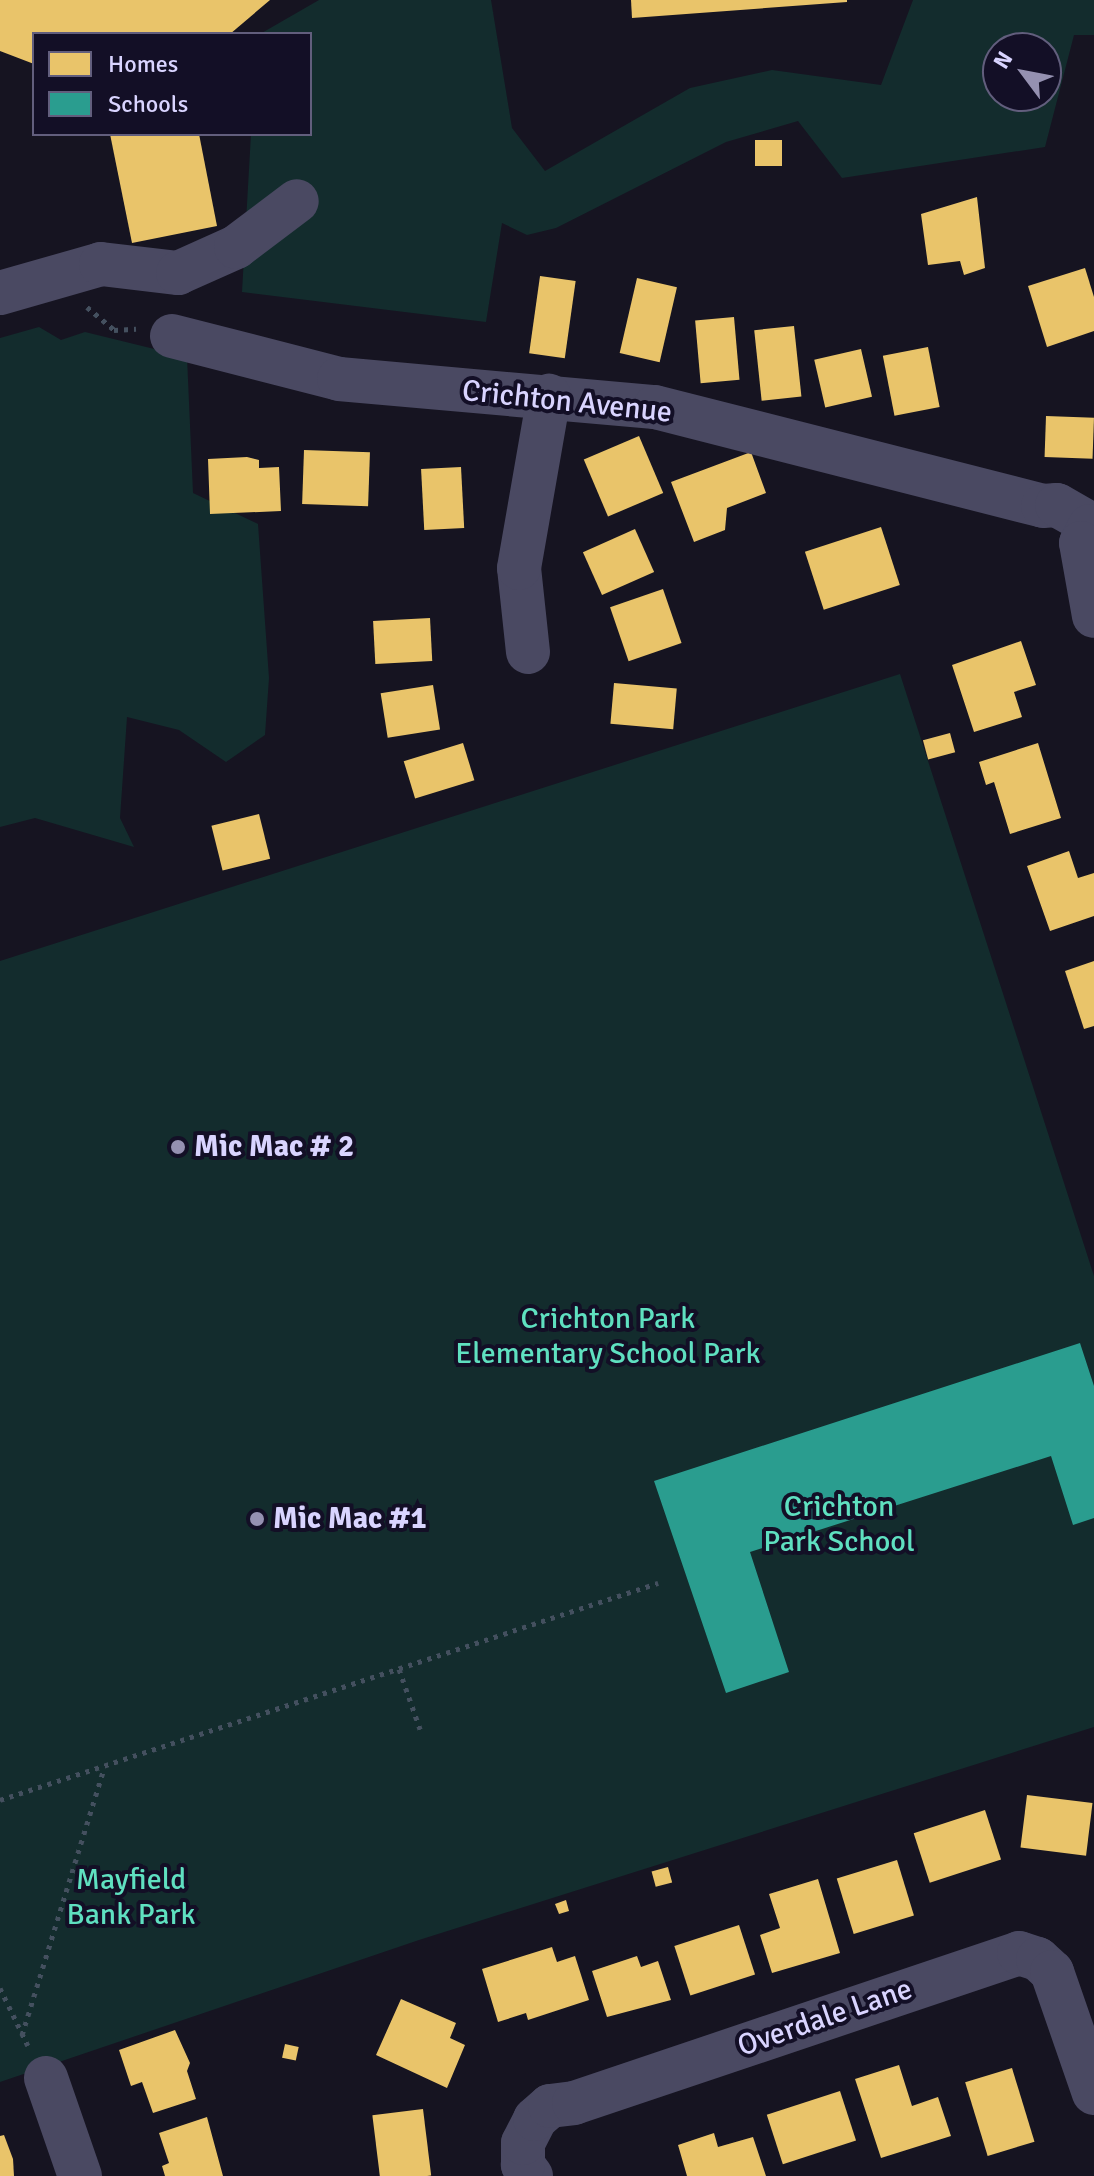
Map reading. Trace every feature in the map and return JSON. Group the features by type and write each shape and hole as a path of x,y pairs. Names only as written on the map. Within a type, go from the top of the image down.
{"street":[{"path":"0,293 101,264 178,273 236,247 297,201"},
{"name":"Crichton Avenue","path":"172,336 339,379 655,407 1043,506 1057,505 1092,526"},
{"path":"528,652 519,568 549,396"},
{"path":"1092,526 1081,543 1094,616"},
{"name":"Overdale Lane","path":"531,2176 523,2165 523,2143 535,2119 550,2106 1019,1953 1038,1959 1052,1972 1094,2093"},
{"path":"46,2078 80,2176"}],"path":[{"path":"80,301 114,330 150,328 172,336"},
{"path":"0,1800 105,1768 658,1583"},
{"path":"399,1669 420,1729"},
{"path":"22,2035 105,1768"},
{"path":"0,1988 46,2078"}],"green space":[{"path":"319,0 491,0 512,128 545,171 690,88 772,70 881,85 913,0 1094,0 1094,35 1074,35 1062,81 1062,32 982,32 982,112 1054,112 1045,147 842,178 798,121 726,142 556,228 527,235 502,223 486,322 242,292 251,136 312,136 312,32 263,32"},
{"path":"39,327 61,340 85,332 187,357 193,493 258,524 269,678 265,735 226,762 179,730 127,717 120,818 134,847 35,818 0,827 0,338"},
{"name":"Crichton Park Elementary School Park","path":"900,674 1094,1276 1094,1727 419,1940 0,2082 0,961"}],"building: Homes":[{"path":"0,0 270,0 232,32 32,32 32,63 0,51"},
{"path":"631,0 847,0 847,2 632,18"},
{"path":"110,136 199,136 217,226 132,243"},
{"path":"755,140 782,140 782,166 755,166"},
{"path":"977,197 985,268 964,275 960,261 928,265 921,214"},
{"path":"1085,268 1094,297 1094,331 1047,347 1028,286"},
{"path":"540,276 576,281 565,358 529,353"},
{"path":"637,278 677,287 660,362 620,353"},
{"path":"734,317 739,380 701,383 695,320"},
{"path":"794,326 801,397 762,401 754,330"},
{"path":"928,347 940,407 894,416 883,356"},
{"path":"861,349 872,397 825,408 814,360"},
{"path":"1046,416 1094,418 1093,459 1045,457"},
{"path":"639,436 663,493 608,517 584,459"},
{"path":"304,450 370,452 368,506 302,504"},
{"path":"751,452 766,493 727,508 725,530 694,542 671,482"},
{"path":"247,457 259,460 259,468 279,467 281,511 210,514 208,459"},
{"path":"461,467 464,528 424,530 421,469"},
{"path":"881,527 900,585 824,610 805,552"},
{"path":"635,529 654,572 602,595 583,552"},
{"path":"663,589 682,643 629,661 610,607"},
{"path":"430,618 432,661 375,664 373,621"},
{"path":"1021,641 1036,685 1014,692 1022,717 974,732 952,665"},
{"path":"614,683 677,688 673,729 610,724"},
{"path":"433,685 440,729 388,738 381,693"},
{"path":"950,733 955,752 928,760 923,740"},
{"path":"463,743 474,780 415,798 404,761"},
{"path":"1038,743 1061,818 1010,834 994,782 986,785 979,762"},
{"path":"259,814 270,859 223,870 211,826"},
{"path":"1069,851 1078,878 1094,873 1094,916 1050,931 1027,866"},
{"path":"1094,961 1094,1026 1084,1029 1065,971"},
{"path":"1027,1795 1093,1803 1086,1856 1021,1848"},
{"path":"985,1810 1001,1859 930,1883 914,1833"},
{"path":"897,1860 914,1915 854,1934 837,1878"},
{"path":"668,1867 672,1882 656,1887 652,1871"},
{"path":"818,1879 840,1953 772,1973 760,1935 780,1928 769,1894"},
{"path":"566,1900 569,1911 559,1914 555,1904"},
{"path":"739,1925 755,1974 690,1995 674,1946"},
{"path":"552,1947 557,1962 575,1956 589,2000 528,2020 526,2013 498,2022 482,1969"},
{"path":"637,1956 641,1967 658,1961 671,2000 607,2017 592,1971"},
{"path":"401,1999 456,2023 450,2038 465,2045 447,2088 376,2055"},
{"path":"175,2030 190,2063 187,2071 196,2099 153,2113 142,2082 131,2086 119,2050"},
{"path":"285,2044 299,2047 296,2061 282,2058"},
{"path":"899,2065 912,2106 938,2097 951,2136 881,2158 855,2079"},
{"path":"1012,2068 1035,2142 988,2156 965,2082"},
{"path":"840,2091 856,2140 783,2164 767,2115"},
{"path":"423,2109 431,2176 380,2176 372,2115"},
{"path":"207,2117 223,2176 165,2176 162,2166 169,2163 159,2133"},
{"path":"714,2133 718,2147 753,2137 766,2176 687,2176 678,2145"},
{"path":"4,2135 13,2159 14,2176 0,2176 0,2136"}],"building: Schools":[{"name":"Crichton Park School","path":"1080,1343 1094,1386 1094,1518 1073,1525 1051,1456 750,1552 789,1672 726,1693 654,1481"}],"place":[{"name":"Mic Mac # 2","path":"178,1147"},
{"name":"Mic Mac #1","path":"257,1519"}],"park label":[{"name":"Mayfield Bank Park","path":"131,1897"}]}
